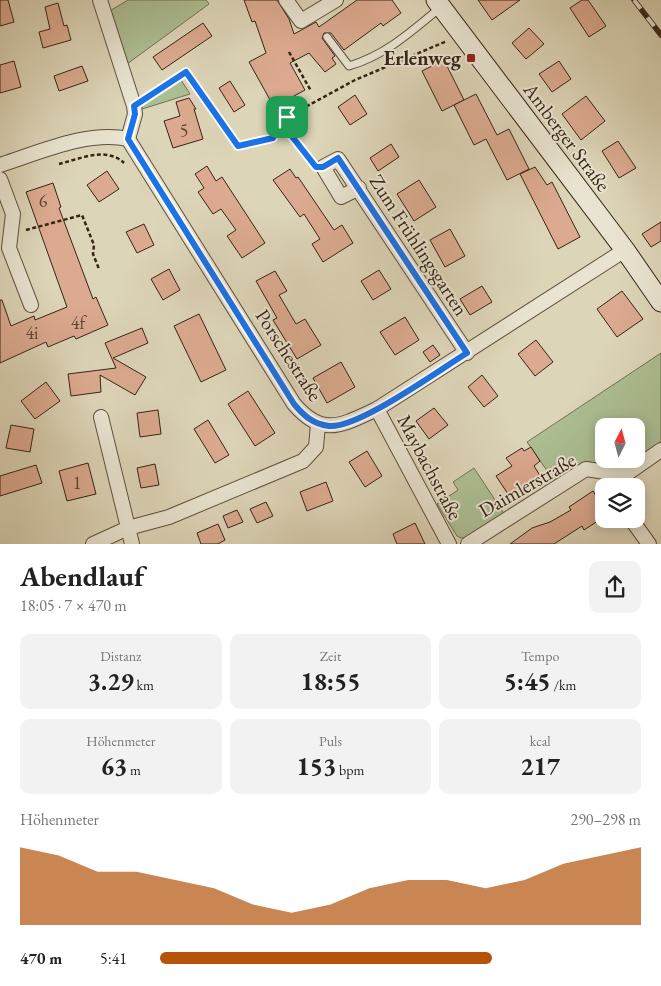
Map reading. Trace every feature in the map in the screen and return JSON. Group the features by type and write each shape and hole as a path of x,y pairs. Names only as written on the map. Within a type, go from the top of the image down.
{"street":[{"path":"0,165 89,138 116,136 128,139 135,114 134,106 100,0"},
{"path":"286,0 301,21 336,0"},
{"name":"Amberger Straße","path":"439,3 625,250 661,302"},
{"name":"Porschestraße","path":"128,139 294,404 306,418 318,424 330,426 345,424 376,409 467,353 625,250"},
{"name":"Zum Frühlingsgarten","path":"323,167 338,158 467,353"},
{"path":"323,167 341,197 359,188"},
{"path":"0,179 13,214 9,248 31,305"},
{"name":"Maybachstraße","path":"376,409 449,544"},
{"path":"101,416 132,544"},
{"path":"93,544 128,528 169,517 303,461 316,447 318,424"},
{"name":"Daimlerstraße","path":"468,544 586,469 624,475 661,450"},
{"path":"606,472 608,478"},
{"path":"638,528 649,544"}],"lane":[{"path":"327,37 349,66 365,61 393,46 439,3"}],"path":[{"path":"273,138 277,128 287,117 356,80 447,41 470,45"},
{"path":"289,52 312,91"},
{"path":"134,106 186,72 238,146 290,134"},
{"path":"287,117 290,134 316,167 323,167"},
{"path":"59,164 98,154 120,159 129,167"},
{"path":"10,235 82,215 94,245 93,254 100,269"}],"green space":[{"path":"128,0 206,0 209,4 127,64 108,12"},
{"path":"181,80 190,94 139,110 138,107"},
{"path":"661,353 661,445 645,456 645,418 595,418 595,467 587,466 557,485 527,442"},
{"path":"474,468 505,515 467,538 461,538 457,536 437,504 458,490 453,482"},
{"path":"601,468 627,468 623,471"}],"building":[{"path":"0,0 8,0 14,22 0,26"},
{"path":"244,0 277,0 289,19 294,34 316,22 319,27 357,0 392,0 401,13 383,26 381,23 344,50 331,33 324,33 322,38 335,56 332,58 336,64 325,72 309,53 290,63 305,90 274,107 249,62 266,53 255,21 252,22"},
{"path":"478,0 520,0 492,20"},
{"path":"582,0 588,0 606,26 589,37 570,8"},
{"path":"58,3 64,26 67,25 71,40 43,48 39,32 50,29 45,7"},
{"path":"203,23 212,36 162,70 153,57"},
{"path":"529,28 544,44 526,59 512,43"},
{"path":"444,60 464,100 442,111 422,71"},
{"path":"14,61 21,87 0,93 0,65"},
{"path":"559,61 571,79 552,92 539,74"},
{"path":"82,66 88,81 59,91 54,76"},
{"path":"230,81 245,105 234,112 219,88"},
{"path":"476,94 497,135 509,129 529,169 507,180 486,139 474,145 454,105"},
{"path":"355,95 367,114 350,125 338,107"},
{"path":"586,96 605,121 581,140 562,114"},
{"path":"189,98 196,109 194,109 203,139 173,148 164,121 180,116 176,102"},
{"path":"618,141 636,168 619,178 602,151"},
{"path":"391,144 399,157 378,171 370,158"},
{"path":"207,166 216,181 222,177 265,243 242,258 227,236 236,230 221,209 213,214 198,192 204,188 195,174"},
{"path":"535,167 547,185 552,182 580,237 558,249 520,174"},
{"path":"290,169 296,178 298,177 334,230 342,225 353,243 323,262 312,244 320,239 304,214 300,217 273,180"},
{"path":"107,171 119,189 99,202 87,185"},
{"path":"419,180 436,207 414,221 397,194"},
{"path":"53,183 61,207 59,208 93,299 96,297 108,325 76,339 74,336 48,347 46,342 0,363 0,300 2,300 11,326 34,316 35,320 67,307 26,192"},
{"path":"661,222 661,241 651,247 642,234"},
{"path":"144,224 154,245 137,253 126,232"},
{"path":"450,229 465,256 445,267 430,240"},
{"path":"169,269 180,290 163,300 151,279"},
{"path":"379,270 391,289 373,300 361,281"},
{"path":"275,271 287,291 279,295 296,324 305,319 321,345 297,359 273,320 277,318 256,281"},
{"path":"482,286 492,302 470,315 460,299"},
{"path":"622,291 643,319 617,337 597,309"},
{"path":"199,314 226,370 201,382 174,326"},
{"path":"405,317 419,340 395,355 380,332"},
{"path":"142,328 148,343 113,358 146,377 135,395 100,375 101,392 71,396 68,374 116,368 105,343"},
{"path":"536,340 553,362 535,376 518,354"},
{"path":"433,345 440,355 430,362 423,352"},
{"path":"341,362 355,387 327,403 313,378"},
{"path":"482,375 498,396 484,407 468,387"},
{"path":"46,382 60,401 35,419 21,401"},
{"path":"248,391 275,433 255,446 228,404"},
{"path":"434,408 448,425 429,439 416,421"},
{"path":"158,410 161,434 140,437 137,413"},
{"path":"208,420 229,455 215,463 194,429"},
{"path":"11,425 34,429 30,452 6,448"},
{"path":"531,447 540,461 534,466 544,482 527,494 523,488 510,497 496,476 512,466 506,458 522,448 524,451"},
{"path":"367,451 382,476 365,487 349,462"},
{"path":"88,463 96,494 67,501 59,471"},
{"path":"155,464 159,485 141,488 137,468"},
{"path":"36,465 42,483 0,496 0,476"},
{"path":"326,482 333,501 307,511 300,492"},
{"path":"593,491 595,494 595,523 584,530 582,526 554,544 510,544 532,528 550,522 571,510 569,507"},
{"path":"266,502 273,516 257,523 250,509"},
{"path":"237,510 243,522 228,528 223,516"},
{"path":"415,523 425,544 397,544 393,534"},
{"path":"218,524 225,540 218,544 201,544 197,533"}],"railway":[{"path":"634,0 661,35"}],"place":[{"name":"Erlenweg","path":"471,58"}],"route":[{"path":"186,72 238,146 273,138 277,128 287,117 290,134 316,167 323,167 338,158 467,353 376,409 345,424 330,426 318,424 306,418 294,404 128,139 133,126 134,106 186,72"}]}
